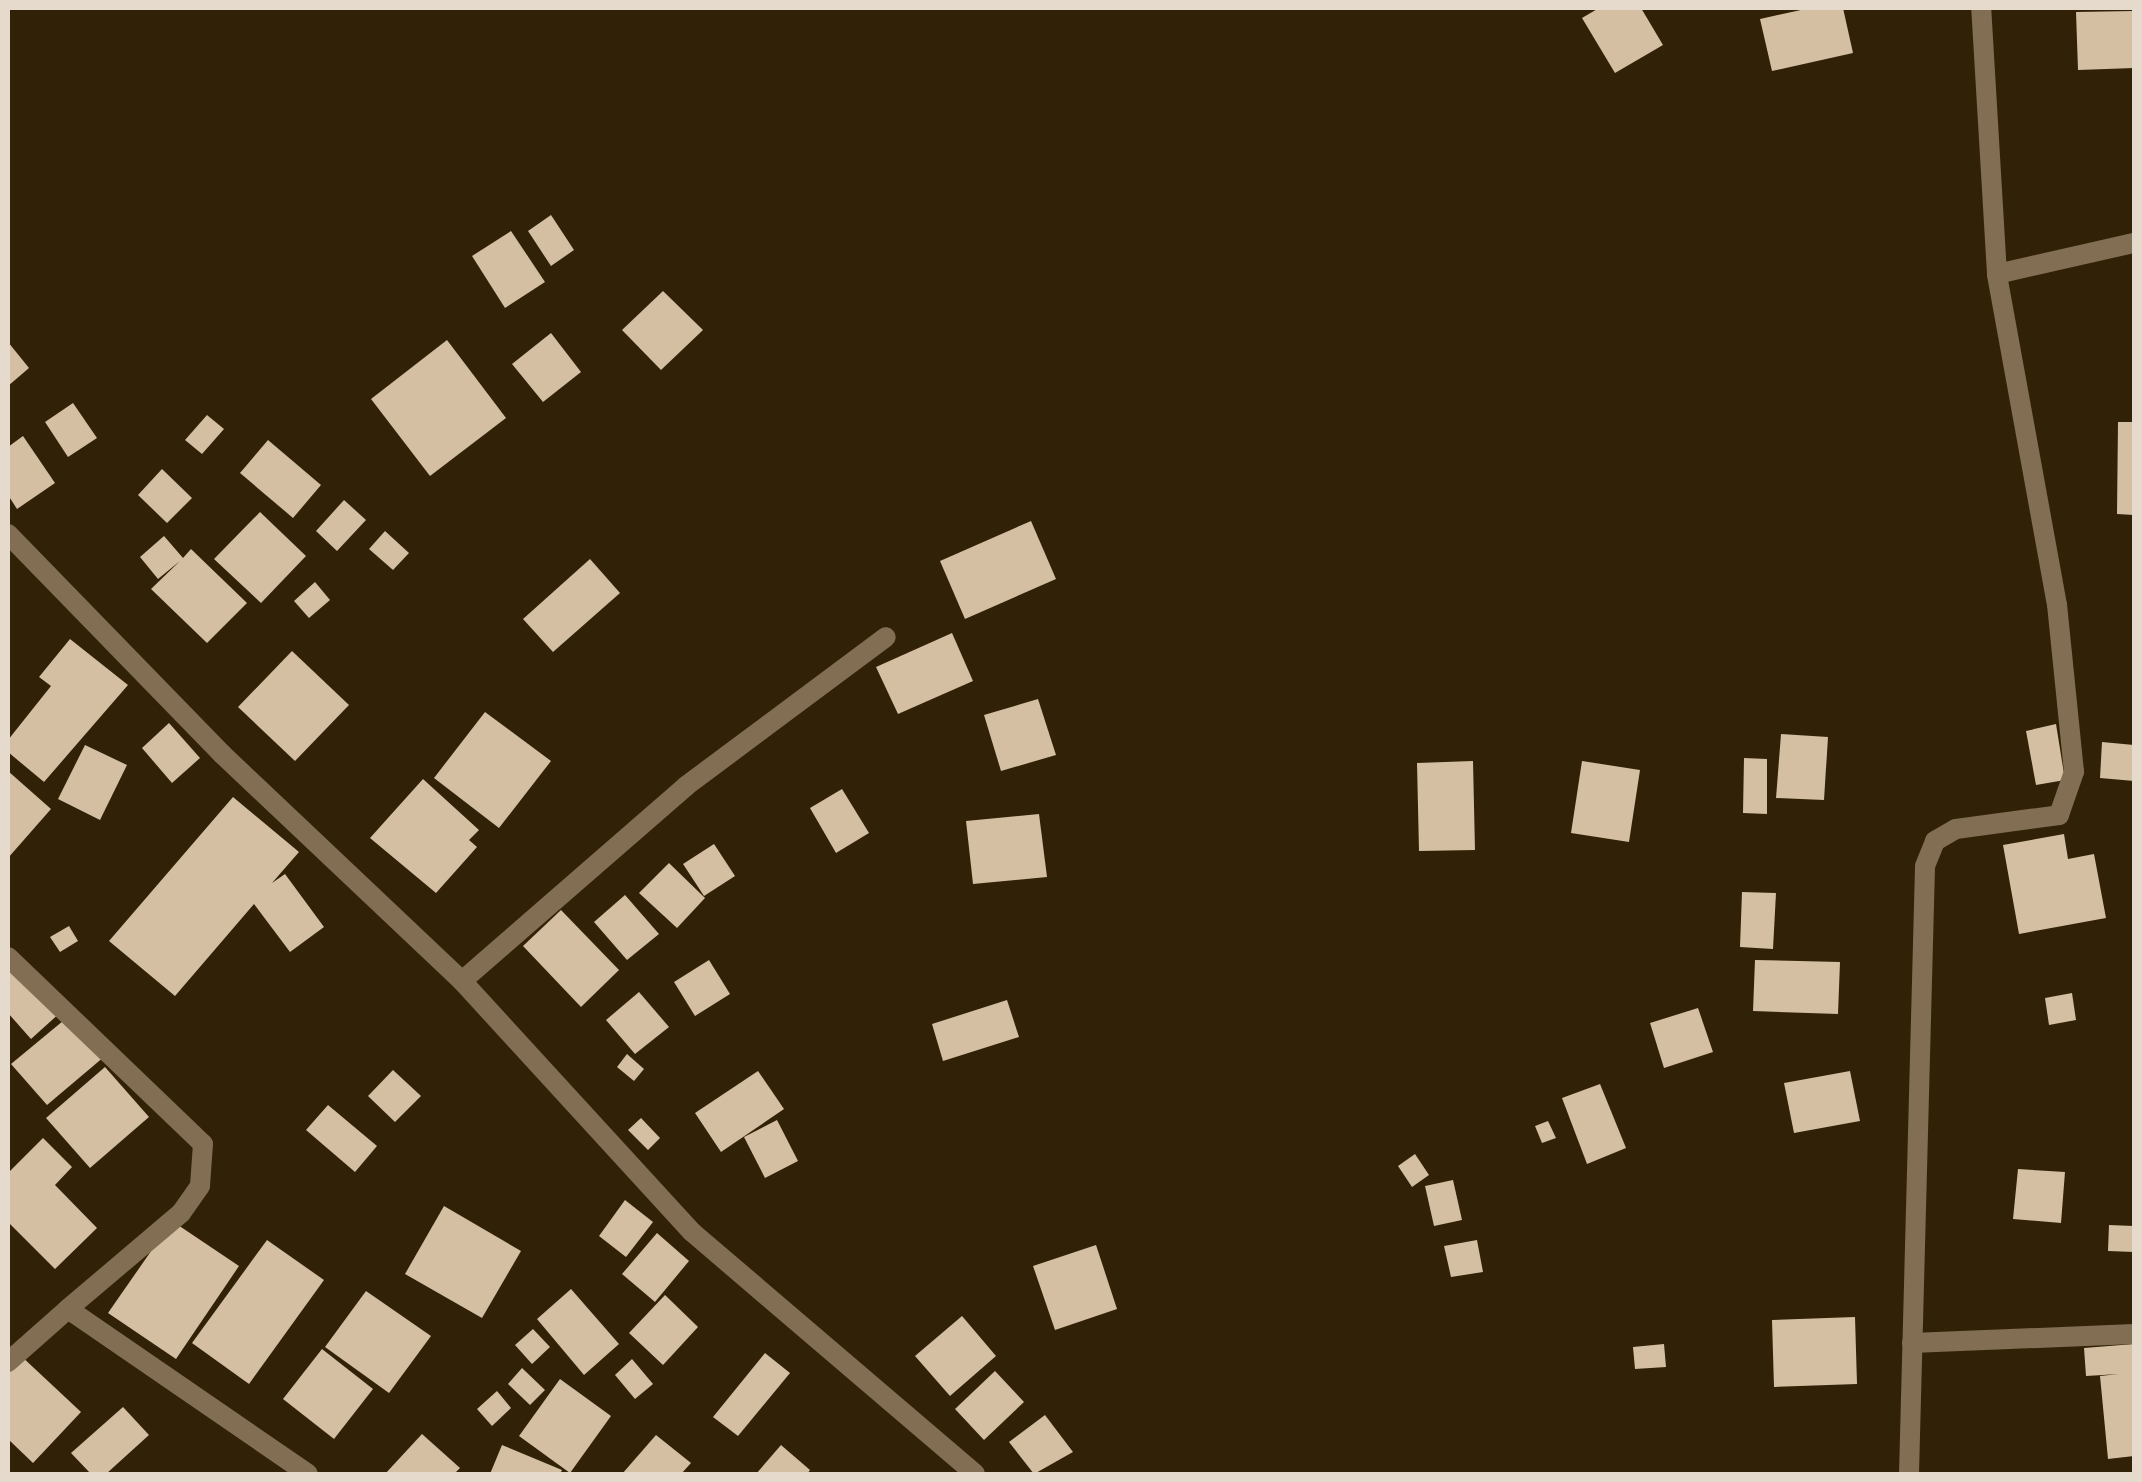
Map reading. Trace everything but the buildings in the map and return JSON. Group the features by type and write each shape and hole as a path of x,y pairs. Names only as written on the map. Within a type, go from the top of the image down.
{"street":[{"path":"1909,1474 1924,866 1935,841 1956,829 2059,815 2074,772 2058,606 1997,274 1981,8"},
{"path":"1997,274 2134,243"},
{"path":"8,534 462,981 692,1232 975,1474"},
{"path":"462,981 686,786 886,637"},
{"path":"8,957 203,1144 200,1186 181,1213 8,1362"},
{"path":"68,1309 308,1474"},
{"path":"1912,1343 2134,1334"}]}
